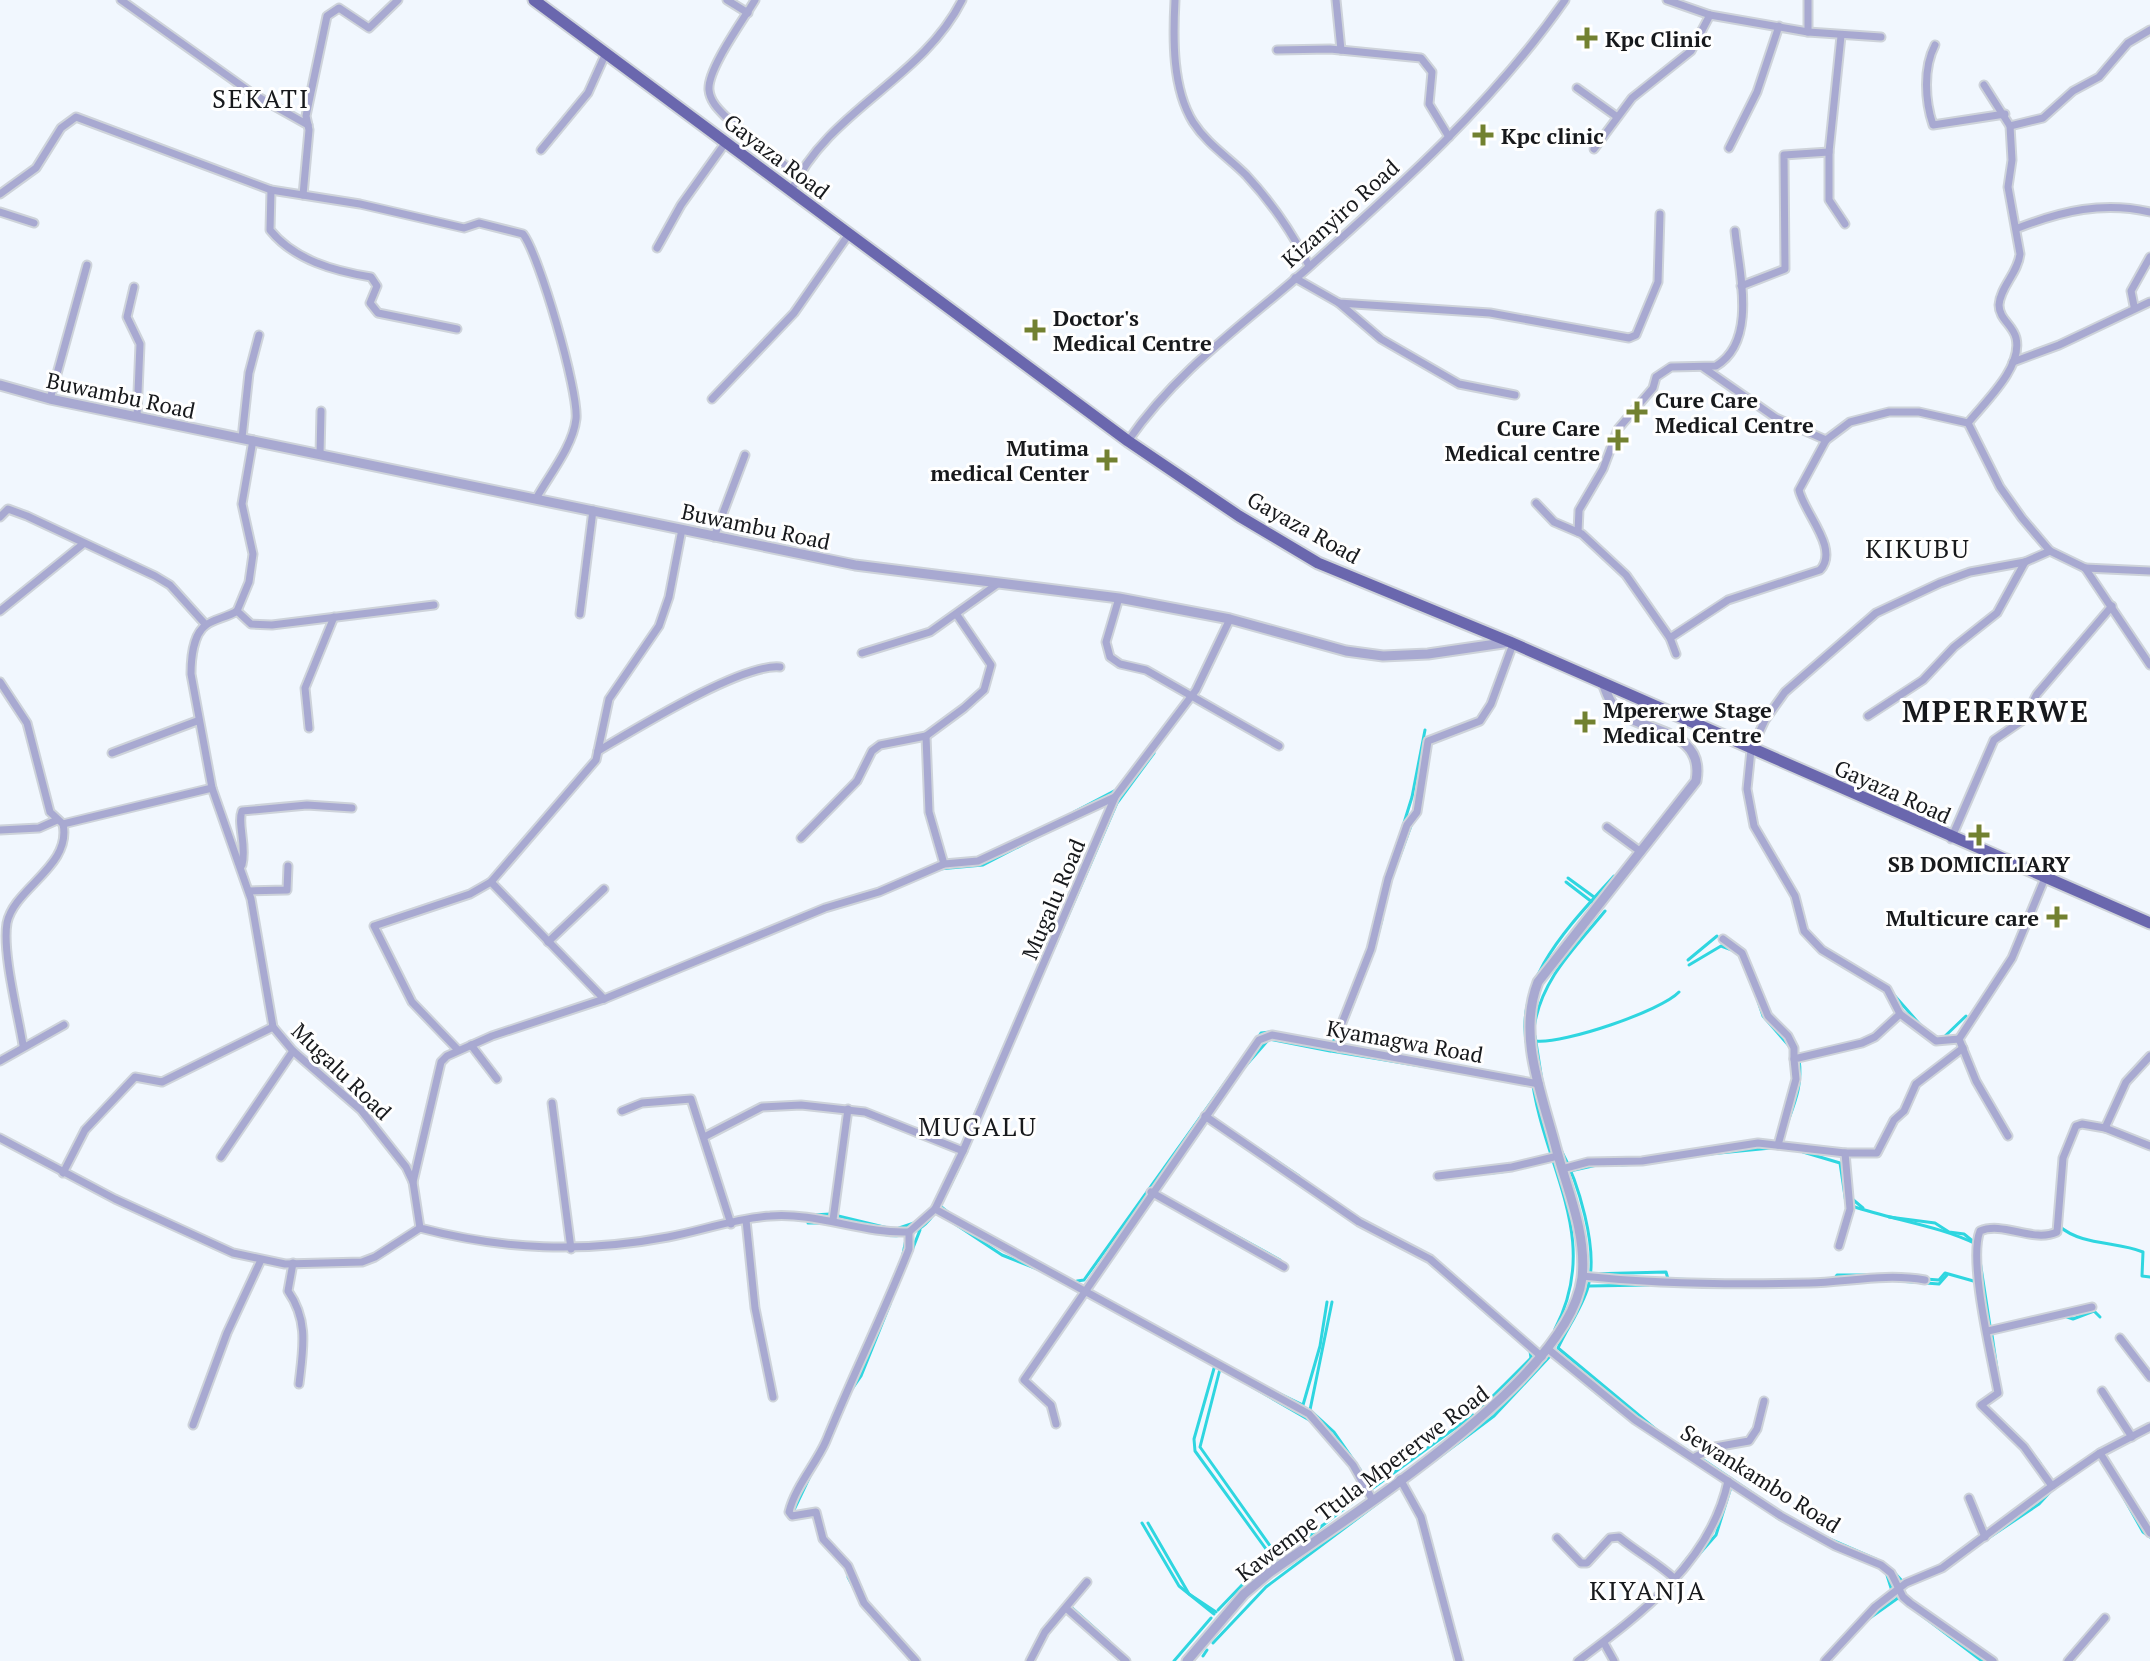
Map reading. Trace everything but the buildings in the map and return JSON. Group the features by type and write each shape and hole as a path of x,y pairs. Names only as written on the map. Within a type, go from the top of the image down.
{"main road":[{"name":"Gayaza Road","path":"534,0 1128,441 1239,516 1318,563 1512,643 1951,839 2150,923"}],"street":[{"path":"121,0 253,94 308,125"},
{"path":"303,195 307,109 329,12 335,8 343,10 369,28 398,0"},
{"path":"727,0 748,13"},
{"path":"755,0 714,71 708,89 725,116 798,176"},
{"path":"791,191 809,157 847,117 930,48 962,0"},
{"path":"1175,0 1173,36 1189,114 1207,141 1244,174 1278,212 1309,266"},
{"path":"1336,0 1341,50"},
{"name":"Kizanyiro Road","path":"1128,441 1153,406 1206,352 1309,266 1449,137 1501,82 1565,0"},
{"path":"1667,0 1710,15 1808,32 1881,37"},
{"path":"1808,0 1808,32"},
{"path":"1594,149 1632,98 1691,51 1710,15"},
{"path":"1729,148 1757,92 1779,26"},
{"path":"2010,126 2043,118 2073,91 2099,77 2128,43 2150,30"},
{"path":"1841,36 1829,152 1829,200 1845,224"},
{"path":"1935,45 1928,64 1927,84 1933,125 2005,114"},
{"path":"1277,50 1403,54 1426,62 1432,72 1429,104 1449,137"},
{"path":"541,150 588,93 606,53"},
{"path":"1968,423 2013,362 2017,341 1999,308 2001,297 2019,265 2018,228 2008,187 2012,160 2010,126 1984,85"},
{"path":"1577,88 1616,116"},
{"path":"0,194 30,175 61,128 76,117 271,190 464,228 479,223 526,237 562,340 576,408 573,431 537,497"},
{"path":"657,248 681,205 726,142"},
{"path":"1741,286 1781,273 1786,264 1784,155 1829,152"},
{"path":"271,190 270,230 298,255 335,269 371,277 377,286 370,303 378,313 457,329"},
{"path":"2018,228 2076,209 2133,208 2150,212"},
{"path":"0,212 34,223"},
{"path":"1339,303 1490,313 1629,338 1636,335 1645,306 1656,289 1660,214"},
{"path":"1578,532 1579,510 1606,463 1618,429 1653,388 1656,377 1671,367 1703,368 1723,362 1736,346 1740,337 1741,286 1735,231"},
{"path":"712,399 794,313 849,234"},
{"path":"2134,306 2131,291 2150,257"},
{"path":"50,399 87,265"},
{"path":"1295,278 1339,303 1381,339 1459,384 1515,395"},
{"path":"134,287 127,317 140,344 137,417"},
{"path":"2013,362 2121,317 2134,306 2150,302"},
{"path":"0,517 8,509 170,585 206,625 237,611 249,582 253,554 242,504 248,439 249,373 259,335"},
{"path":"1703,368 1776,418 1826,440"},
{"name":"Buwambu Road","path":"0,385 50,399 855,565 1119,598 1230,619 1346,651 1383,656 1454,652 1512,643"},
{"path":"320,454 321,411"},
{"path":"1670,638 1728,600 1788,582 1820,570 1826,564 1827,550 1799,490 1826,440 1850,422 1889,412 1941,415 1968,423 2000,487 2050,551 2085,568 2150,571"},
{"path":"714,537 745,455"},
{"path":"1536,503 1554,522 1578,532 1626,575 1670,638 1676,654"},
{"path":"580,614 593,509"},
{"path":"458,1050 412,1002 374,926 470,894 491,882 596,760 609,699 659,626 669,597 682,529"},
{"path":"0,611 83,544"},
{"path":"1959,1039 1936,1041 1900,1014 1887,989 1822,950 1804,931 1795,896 1754,826 1747,789 1751,750 1765,720 1785,692 1876,613 1970,572 2025,562 2050,551"},
{"path":"1868,716 1923,680 1954,647 1997,613 2025,562"},
{"path":"2085,568 2150,665"},
{"path":"862,653 913,639 957,615 996,585"},
{"path":"1119,598 1106,642 1110,657 1120,664 1146,670 1279,746"},
{"path":"237,611 245,621 257,625 434,605"},
{"path":"1951,839 1994,740 2023,720 2037,694 2112,606"},
{"path":"801,838 857,781 872,751 880,745 926,736 976,698 989,681 991,665 987,656 957,615"},
{"path":"309,728 305,688 334,617"},
{"name":"Mugalu Road","path":"909,1232 935,1209 963,1151 1066,918 1115,797 1208,671 1230,619"},
{"name":"Mugalu Road","path":"206,625 191,659 197,721 212,788 249,891 273,1027 293,1051 361,1110 406,1167 413,1182 420,1228"},
{"path":"1340,1048 1340,1028 1371,949 1388,879 1407,825 1417,812 1428,741 1447,731 1476,725 1485,716 1512,643"},
{"path":"598,751 724,684 770,666 780,667"},
{"path":"0,682 27,723 50,812 60,822 63,844 10,914 6,926 23,1045"},
{"name":"Kawempe Ttula Mpererwe Road","path":"1187,1661 1244,1594 1501,1402 1545,1353 1578,1294 1583,1245 1539,1084 1528,1026 1529,1006 1538,982 1696,781 1696,757 1682,742 1620,711 1612,705 1603,683"},
{"path":"112,753 197,721"},
{"path":"926,736 929,812 944,864"},
{"path":"0,830 39,828 212,788"},
{"path":"413,1182 441,1062 458,1050 604,999 811,914 886,890 944,864 978,861 1115,797"},
{"path":"241,867 246,842 240,817 242,811 307,805 352,808"},
{"path":"1607,827 1641,852"},
{"path":"249,891 287,890 288,866"},
{"path":"1959,1039 2012,958 2045,878"},
{"path":"491,882 604,999"},
{"path":"548,942 604,889"},
{"path":"1723,939 1742,953 1768,1016 1788,1036 1794,1048 1796,1079 1778,1145"},
{"path":"1794,1059 1862,1043 1875,1037 1900,1014"},
{"path":"0,1061 23,1045 64,1025"},
{"path":"63,1173 85,1130 135,1077 162,1082 273,1027"},
{"name":"Kyamagwa Road","path":"1205,1116 1265,1036 1539,1084"},
{"path":"1959,1039 1976,1081 2008,1136"},
{"path":"471,1045 497,1079"},
{"path":"1562,1169 1588,1162 1642,1161 1758,1143 1845,1153 1877,1153 1894,1120 1904,1111 1916,1084 1963,1048"},
{"path":"221,1157 293,1051"},
{"path":"2105,1128 2126,1082 2150,1056"},
{"path":"622,1111 642,1103 687,1097 693,1102 731,1224"},
{"path":"552,1103 571,1249"},
{"path":"704,1137 762,1107 778,1104 848,1109 890,1119 923,1138 963,1151"},
{"path":"833,1220 848,1109"},
{"path":"1056,1424 1051,1405 1024,1380 1205,1116"},
{"name":"Sewankambo Road","path":"1205,1116 1359,1222 1430,1259 1545,1353 1635,1420 1801,1528 1881,1565 1891,1573 1903,1597 1925,1616 1981,1658 1993,1661"},
{"path":"2052,1486 2024,1447 1981,1405 1998,1393 1978,1266 1980,1231 1990,1228 2054,1234 2060,1224 2063,1158 2076,1126 2082,1124 2105,1128 2150,1146"},
{"path":"0,1138 63,1173 233,1253 261,1260 362,1262 420,1228 486,1243 571,1249 633,1243 770,1216 833,1220 895,1233 909,1232 909,1249 868,1351 837,1407 827,1438 789,1512 792,1516 816,1512 823,1539 848,1566 864,1603 916,1661"},
{"path":"1839,1246 1850,1209 1845,1153"},
{"path":"1438,1176 1512,1167 1558,1156"},
{"path":"1151,1192 1284,1267"},
{"path":"935,1209 993,1244 1085,1290 1309,1414 1327,1430 1353,1465 1372,1499"},
{"path":"746,1220 755,1308 773,1397"},
{"path":"193,1425 223,1344 261,1260"},
{"path":"293,1263 288,1291 303,1316 305,1334 299,1384"},
{"path":"1582,1276 1651,1283 1814,1283 1862,1277 1925,1280"},
{"path":"1988,1331 2092,1307"},
{"path":"2120,1338 2150,1377"},
{"path":"2102,1391 2132,1437"},
{"path":"1695,1457 1715,1447 1749,1441 1757,1429 1764,1401"},
{"path":"1825,1661 1875,1607 1900,1588 1942,1568 2100,1453 2150,1427"},
{"path":"2100,1453 2150,1533"},
{"path":"1400,1479 1421,1517 1459,1661"},
{"path":"1579,1661 1644,1610 1708,1539 1719,1520 1728,1481"},
{"path":"1969,1498 1976,1509 1977,1525 1985,1537"},
{"path":"1557,1538 1581,1563 1587,1563 1610,1538 1619,1537 1633,1548 1643,1551 1673,1577"},
{"path":"1030,1661 1045,1632 1087,1582"},
{"path":"1066,1608 1126,1661"},
{"path":"2068,1661 2105,1618"},
{"path":"1604,1643 1614,1661"}],"waterway":[{"path":"1399,839 1412,797 1425,730"},
{"path":"1054,948 1117,803 1154,753"},
{"path":"1074,812 1116,790"},
{"path":"1398,861 1412,823"},
{"path":"939,869 983,865 1043,834"},
{"path":"1528,1051 1525,1026 1528,1002 1536,978 1564,934 1614,876"},
{"path":"1568,878 1594,897"},
{"path":"1566,882 1592,902"},
{"path":"1534,1028 1538,1010 1552,979 1605,911"},
{"path":"1377,938 1382,919"},
{"path":"1688,960 1717,936"},
{"path":"975,1114 1050,941"},
{"path":"1689,965 1721,946 1732,950"},
{"path":"1348,1017 1367,968"},
{"path":"1536,1041 1568,1037 1611,1025 1653,1008 1679,992"},
{"path":"1894,995 1923,1028"},
{"path":"1757,998 1763,1016 1790,1047"},
{"path":"1942,1039 1966,1016"},
{"path":"1333,1043 1338,1028"},
{"path":"1257,1039 1261,1033 1270,1032"},
{"path":"1535,1036 1543,1087"},
{"path":"1242,1070 1269,1039 1330,1051"},
{"path":"1331,1051 1433,1068"},
{"path":"1786,1127 1799,1086 1799,1059"},
{"path":"1531,1070 1545,1137 1565,1200 1571,1231 1573,1262 1568,1295 1555,1329"},
{"path":"1487,1071 1522,1078"},
{"path":"1077,1281 1084,1280 1229,1077"},
{"path":"1157,1192 1201,1130"},
{"path":"1256,1147 1299,1176"},
{"path":"1560,1148 1574,1178 1585,1216 1591,1271 1585,1295 1558,1348 1659,1432"},
{"path":"1699,1155 1771,1148"},
{"path":"1803,1152 1840,1163 1846,1203"},
{"path":"950,1186 962,1161"},
{"path":"1621,1165 1637,1164"},
{"path":"1570,1171 1597,1165"},
{"path":"1492,1173 1508,1171"},
{"path":"1851,1198 1863,1208"},
{"path":"939,1205 950,1214"},
{"path":"1852,1206 1947,1232 1976,1244"},
{"path":"813,1215 830,1214 888,1228"},
{"path":"879,1233 895,1236 910,1234 934,1214"},
{"path":"1889,1217 1935,1223 1949,1232 1964,1234 1975,1243"},
{"path":"949,1220 1002,1255 1040,1270"},
{"path":"808,1223 821,1223"},
{"path":"899,1228 914,1223"},
{"path":"1213,1223 1280,1260"},
{"path":"2059,1226 2078,1237 2143,1252 2142,1276 2150,1277"},
{"path":"911,1253 920,1230"},
{"path":"902,1259 906,1239"},
{"path":"1980,1261 1990,1326"},
{"path":"1051,1269 1202,1352"},
{"path":"1588,1274 1666,1272 1668,1279 1706,1280"},
{"path":"1925,1279 1939,1280 1945,1273 1977,1282"},
{"path":"1835,1278 1837,1275 1866,1275"},
{"path":"1899,1281 1939,1284 1947,1275"},
{"path":"1447,1278 1492,1318"},
{"path":"1796,1280 1817,1280"},
{"path":"1718,1281 1754,1281"},
{"path":"1589,1286 1649,1285"},
{"path":"1780,1287 1800,1285"},
{"path":"1272,1390 1303,1405 1320,1346 1327,1302"},
{"path":"1332,1302 1310,1410 1334,1432 1373,1488 1473,1415"},
{"path":"850,1392 861,1376 890,1304"},
{"path":"2067,1317 2073,1319 2094,1311 2100,1317"},
{"path":"1992,1335 1997,1369"},
{"path":"1165,1339 1204,1360"},
{"path":"1522,1344 1530,1351 1531,1358"},
{"path":"1213,1643 1266,1587 1494,1416 1552,1354"},
{"path":"1481,1408 1532,1357"},
{"path":"1215,1365 1194,1439 1195,1451 1274,1560"},
{"path":"1218,1367 1311,1421"},
{"path":"1220,1369 1200,1447 1278,1557"},
{"path":"1577,1377 1621,1413"},
{"path":"833,1416 841,1398"},
{"path":"2000,1419 2020,1438"},
{"path":"1643,1429 1667,1445"},
{"path":"1676,1443 1687,1450"},
{"path":"2030,1450 2040,1463"},
{"path":"1699,1457 1785,1515"},
{"path":"792,1514 811,1474"},
{"path":"1694,1560 1716,1535 1731,1487"},
{"path":"1987,1539 2039,1504 2051,1491"},
{"path":"1288,1552 1366,1492"},
{"path":"2125,1500 2143,1532 2150,1537"},
{"path":"1776,1517 1825,1544"},
{"path":"1142,1523 1179,1586 1214,1614"},
{"path":"1148,1523 1189,1594 1216,1612"},
{"path":"1821,1535 1876,1559"},
{"path":"1681,1566 1694,1550"},
{"path":"1436,1561 1446,1599"},
{"path":"1892,1570 1903,1582"},
{"path":"1886,1572 1892,1591"},
{"path":"848,1577 856,1592"},
{"path":"1218,1610 1243,1584"},
{"path":"1867,1620 1898,1598 1903,1601"},
{"path":"1070,1606 1109,1641"},
{"path":"1912,1608 1982,1661"},
{"path":"1174,1661 1211,1618"},
{"path":"1445,1621 1452,1648"},
{"path":"1829,1652 1854,1625"},
{"path":"2075,1648 2088,1634"},
{"path":"1203,1656 1207,1650"}],"place":[{"name":"Kpc Clinic","path":"1587,38"},
{"name":"Kpc clinic","path":"1483,135"},
{"name":"Doctor's Medical Centre","path":"1035,330"},
{"name":"Cure Care Medical Centre","path":"1637,412"},
{"name":"Cure Care Medical centre","path":"1618,440"},
{"name":"Mutima medical Center","path":"1107,460"},
{"name":"Mpererwe Stage Medical Centre","path":"1585,722"},
{"name":"SB DOMICILIARY","path":"1979,835"},
{"name":"Multicure care","path":"2057,917"}],"district":[{"name":"SEKATI","path":"261,98"},
{"name":"KIKUBU","path":"1918,548"},
{"name":"MPERERWE","path":"1996,711"},
{"name":"MUGALU","path":"978,1126"},
{"name":"KIYANJA","path":"1648,1590"}]}
